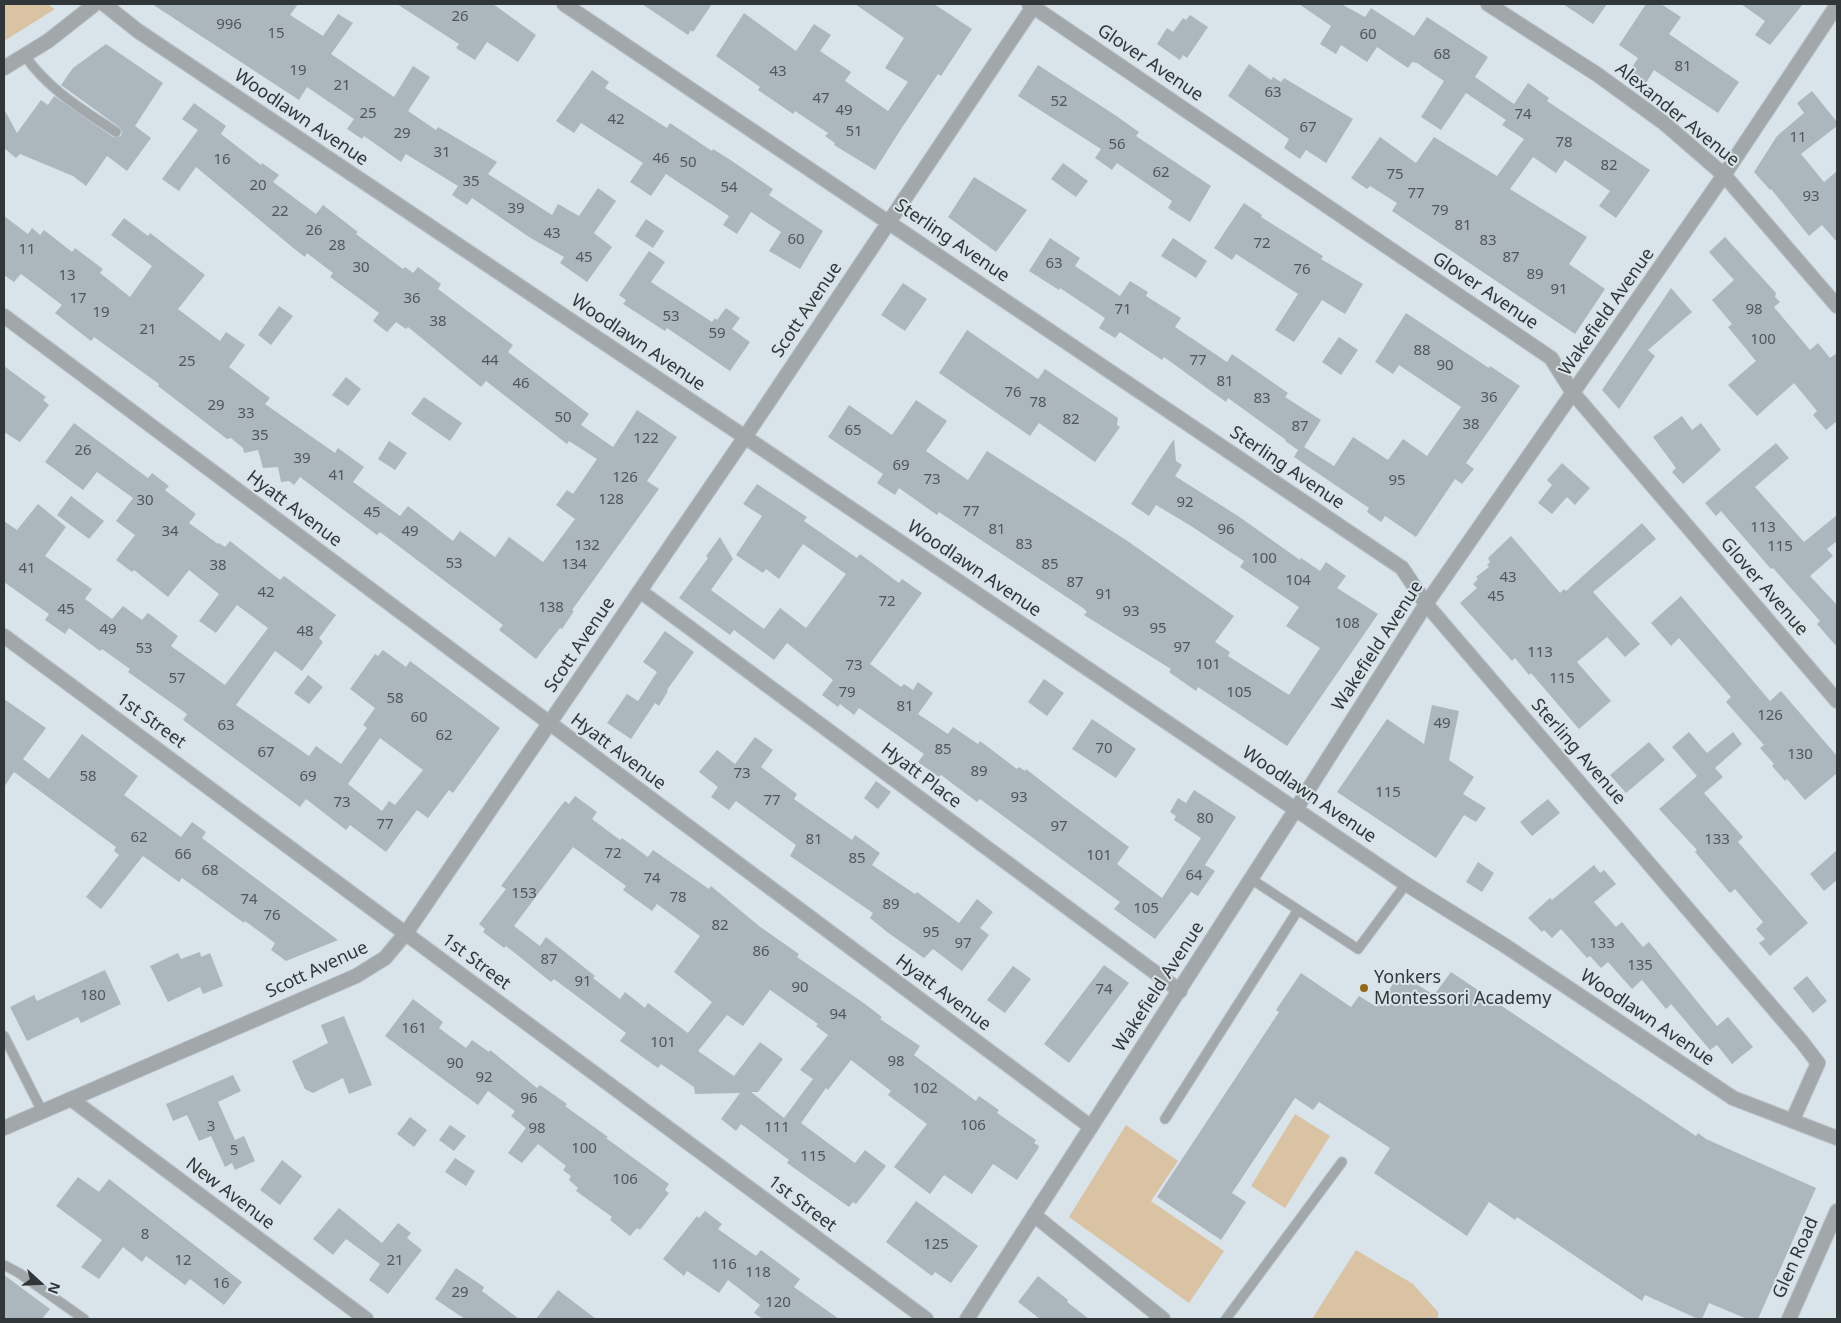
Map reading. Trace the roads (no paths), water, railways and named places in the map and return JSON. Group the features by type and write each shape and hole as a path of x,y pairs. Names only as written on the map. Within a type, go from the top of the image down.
{"street":[{"path":"4,68 25,56 95,4"},
{"name":"Woodlawn Avenue","path":"104,4 138,31 745,437 1406,884 1512,950 1733,1098 1793,1119 1837,1138"},
{"name":"Sterling Avenue","path":"564,4 890,221 1402,568 1426,604 1796,1034 1818,1063 1793,1119"},
{"name":"Alexander Avenue","path":"1488,4 1598,75 1664,123 1724,175 1837,306"},
{"name":"Scott Avenue","path":"4,1128 356,976 385,958 406,933 745,437 1032,5"},
{"name":"Glover Avenue","path":"1032,5 1551,358 1573,393 1837,701"},
{"name":"Wakefield Avenue","path":"967,1319 1180,991 1426,604 1724,175 1837,5"},
{"name":"Hyatt Avenue","path":"4,316 549,724 1091,1126"},
{"name":"Hyatt Place","path":"640,591 1180,991"},
{"name":"1st Street","path":"4,636 926,1319"},
{"name":"New Avenue","path":"71,1099 366,1319"},
{"name":"Glen Road","path":"1789,1319 1837,1211"},
{"path":"1034,1215 1163,1319"}],"lane":[{"path":"25,56 39,76 55,90 116,132"},
{"path":"1251,878 1358,949 1406,884"},
{"path":"1165,1119 1298,910"},
{"path":"4,1036 42,1111"},
{"path":"1226,1319 1342,1162"},
{"path":"4,1265 19,1273 84,1319"}],"place":[{"name":"Yonkers Montessori Academy","path":"1364,988"}]}
